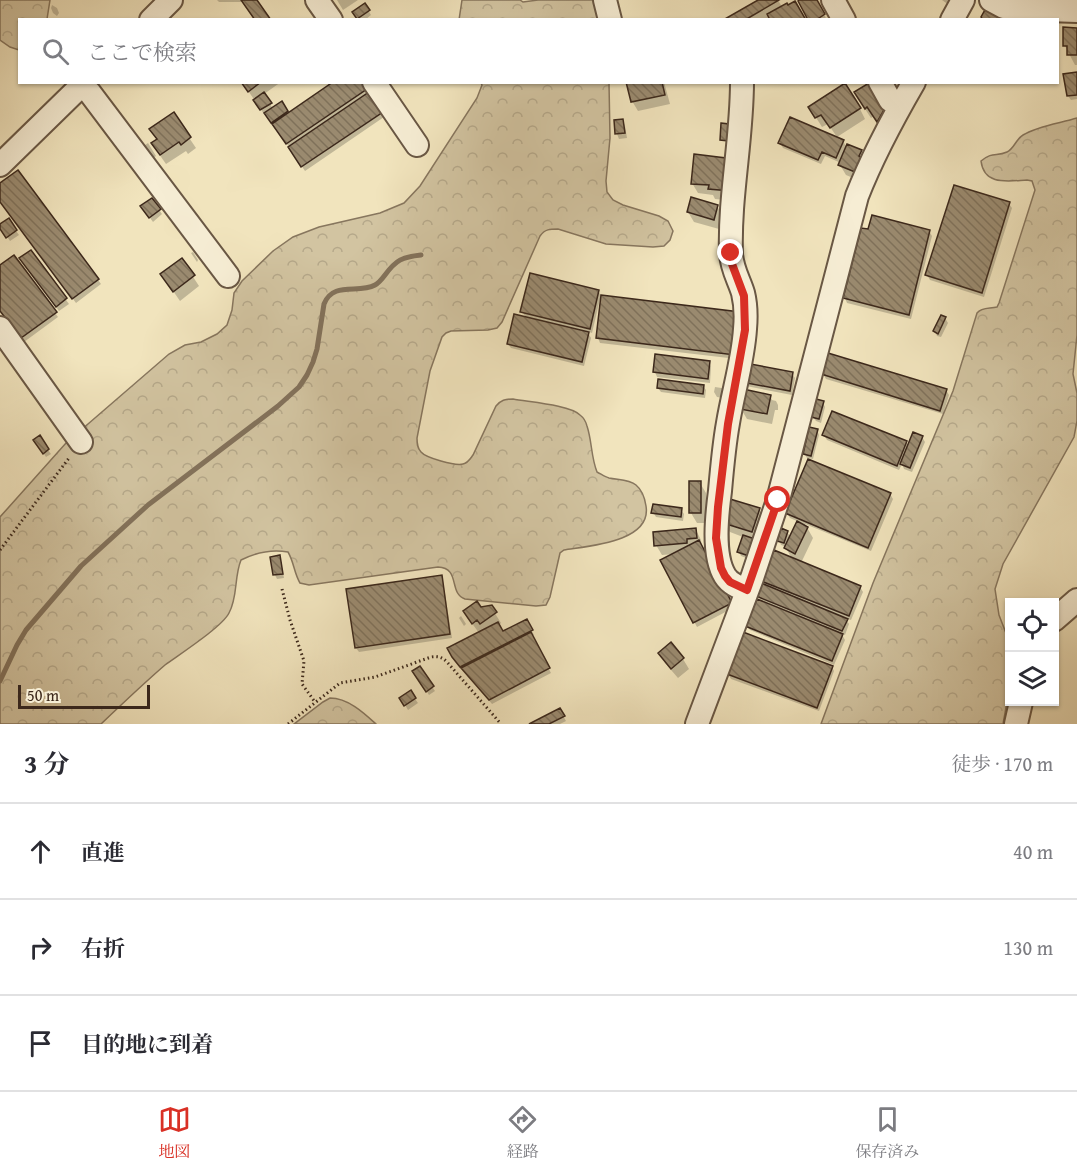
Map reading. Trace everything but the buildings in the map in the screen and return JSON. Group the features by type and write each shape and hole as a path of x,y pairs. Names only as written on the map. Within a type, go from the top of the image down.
{"street":[{"path":"153,18 171,0"},
{"path":"317,0 330,18"},
{"path":"605,0 610,18"},
{"path":"833,0 843,18"},
{"path":"953,18 963,0"},
{"path":"991,0 1013,9 1077,10"},
{"path":"0,165 84,84 228,276"},
{"path":"375,84 417,145"},
{"path":"742,84 732,204 731,253 732,264 744,296 745,330 728,424 716,538 725,576 730,582 747,590"},
{"path":"881,84 890,100 900,106"},
{"path":"697,724 769,530 787,470 857,196 881,140 913,84"},
{"path":"0,328 81,442"},
{"path":"1059,616 1077,600"},
{"path":"1016,724 1020,706"}],"path":[{"path":"0,550 81,442"},
{"path":"282,589 304,661 302,684 315,702"},
{"path":"288,724 340,683 366,679 437,656 447,662 501,724"}],"green space":[{"path":"0,0 50,0 47,18 18,18 18,50 0,40"},
{"path":"462,0 520,0 523,2 599,0 604,18 459,18"},
{"path":"609,84 610,138 607,192 613,200 623,205 668,221 673,231 670,240 664,246 653,247 606,244 558,229 544,232 540,236 502,322 497,328 451,331 442,337 430,371 417,438 418,447 424,454 434,459 463,464 468,462 473,455 496,406 501,401 513,399 567,409 583,417 589,432 597,472 609,478 630,482 642,492 646,506 645,518 639,528 616,540 564,550 560,553 550,597 546,605 536,606 465,599 457,592 450,572 445,568 438,567 309,585 300,583 288,552 270,551 252,555 241,560 234,600 225,619 210,633 165,665 101,724 0,724 0,517 66,443 169,354 185,345 201,342 217,334 227,325 234,293 242,281 273,251 293,237 319,227 380,213 404,203 420,186 477,98 482,85"},
{"path":"1077,118 1077,335 1073,374 1077,393 1077,421 1074,437 1003,564 995,589 999,615 1005,631 1006,706 1003,724 821,724 873,583 953,391 977,313 984,309 997,307 999,303 1035,190 1032,181 1005,181 992,178 983,169 981,161 989,156 1009,151 1021,137 1042,127"},
{"path":"330,698 349,703 376,724 294,724"}],"waterway":[{"path":"0,681 26,630 81,566 148,505 278,406 299,387 313,362 324,304 328,297 340,290 361,289 375,285 400,260 421,255"}],"route":[{"path":"731,253 735,274 744,296 746,317 744,344 728,424 716,538 721,568 730,582 737,586 747,590 778,500"}]}
